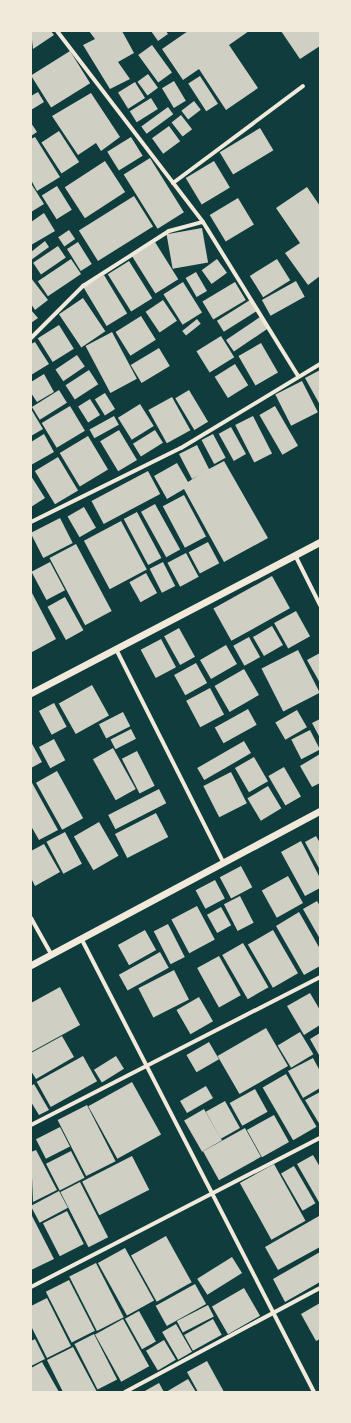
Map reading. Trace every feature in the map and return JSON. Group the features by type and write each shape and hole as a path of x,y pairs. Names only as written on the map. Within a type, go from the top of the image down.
{"street":[{"path":"57,31 203,222 298,376"},
{"path":"173,183 302,86"},
{"path":"31,338 83,286 169,232 203,222"},
{"path":"31,522 181,448 320,364"},
{"path":"31,693 320,542"},
{"path":"295,555 320,606"},
{"path":"116,649 223,862"},
{"path":"31,965 320,811"},
{"path":"31,918 51,954"},
{"path":"81,938 214,1190 314,1392"},
{"path":"31,1125 147,1063 320,977"},
{"path":"31,1287 214,1190 320,1138"},
{"path":"125,1392 274,1310 320,1288"}],"building":[{"path":"31,31 51,31 54,35 33,49"},
{"path":"89,31 122,31 134,53 118,62 130,79 110,89 83,45 95,39"},
{"path":"151,31 166,31 168,34 158,41"},
{"path":"188,31 249,31 229,45 258,88 226,110 199,69 183,80 162,49"},
{"path":"281,31 320,31 320,46 300,59"},
{"path":"152,45 172,73 158,82 138,55"},
{"path":"70,51 90,83 51,108 31,75"},
{"path":"148,74 158,88 147,95 137,82"},
{"path":"200,76 218,104 206,111 188,84"},
{"path":"174,81 186,101 174,108 162,88"},
{"path":"135,82 145,98 128,109 118,93"},
{"path":"38,92 44,102 31,110 31,96"},
{"path":"91,93 120,137 101,151 96,143 78,155 52,116"},
{"path":"151,98 158,109 137,122 130,111"},
{"path":"194,101 201,110 188,120 181,111"},
{"path":"168,107 173,114 147,134 141,126"},
{"path":"181,115 192,129 183,137 172,122"},
{"path":"31,123 37,132 31,136"},
{"path":"169,126 180,141 163,154 152,138"},
{"path":"260,128 273,150 233,174 220,152"},
{"path":"59,131 79,162 62,173 41,142"},
{"path":"35,137 60,177 37,191 31,180 31,139"},
{"path":"131,137 143,156 119,170 107,152"},
{"path":"150,158 184,212 158,229 124,174"},
{"path":"105,161 125,192 85,218 65,187"},
{"path":"214,161 230,188 202,205 186,178"},
{"path":"32,185 44,204 31,212 31,186"},
{"path":"57,186 72,210 57,219 42,196"},
{"path":"307,187 320,206 320,276 308,285 285,253 300,243 276,208"},
{"path":"134,196 153,227 98,261 79,230"},
{"path":"238,198 254,225 226,242 210,215"},
{"path":"44,213 55,231 31,245 31,222"},
{"path":"202,228 208,262 173,269 167,234"},
{"path":"69,230 75,239 64,246 58,237"},
{"path":"45,241 49,247 31,260 31,252"},
{"path":"78,242 92,264 81,271 67,249"},
{"path":"155,242 178,279 155,294 132,256"},
{"path":"58,246 66,258 41,274 33,263"},
{"path":"71,259 81,274 48,296 38,281"},
{"path":"217,259 227,273 212,284 202,270"},
{"path":"277,259 290,280 263,297 250,276"},
{"path":"129,261 152,298 131,312 108,274"},
{"path":"196,272 207,291 197,297 186,278"},
{"path":"104,275 127,314 107,326 83,287"},
{"path":"31,278 48,300 35,310 31,304"},
{"path":"296,281 305,297 271,316 262,300"},
{"path":"183,282 202,313 183,325 163,294"},
{"path":"235,282 246,300 213,320 202,302"},
{"path":"83,298 105,331 81,347 59,314"},
{"path":"163,300 177,321 160,332 146,312"},
{"path":"250,300 257,311 224,332 217,321"},
{"path":"31,310 38,318 31,323"},
{"path":"141,316 156,340 130,356 116,332"},
{"path":"260,317 268,329 234,352 226,340"},
{"path":"197,319 201,324 186,336 182,331"},
{"path":"59,325 74,349 53,362 38,338"},
{"path":"112,332 137,379 110,393 86,346"},
{"path":"221,336 234,357 210,373 196,351"},
{"path":"35,342 49,364 31,375 31,344"},
{"path":"261,343 278,372 255,385 238,356"},
{"path":"159,348 170,366 142,383 131,365"},
{"path":"77,355 85,367 63,381 55,370"},
{"path":"235,364 248,385 228,398 215,377"},
{"path":"89,370 98,384 75,400 66,385"},
{"path":"320,370 320,405 305,378"},
{"path":"44,374 54,392 37,402 31,393 31,382"},
{"path":"302,381 318,412 291,426 275,395"},
{"path":"59,390 67,403 40,420 32,407"},
{"path":"189,390 208,422 194,430 175,398"},
{"path":"105,393 115,409 105,415 95,399"},
{"path":"172,397 190,430 167,443 148,410"},
{"path":"90,399 100,415 88,423 78,406"},
{"path":"140,404 154,426 132,440 118,418"},
{"path":"70,406 85,431 57,448 42,423"},
{"path":"275,406 298,446 282,455 259,415"},
{"path":"31,409 43,429 31,436"},
{"path":"114,416 119,425 94,438 90,430"},
{"path":"253,416 272,453 254,463 235,425"},
{"path":"231,427 246,454 234,461 219,434"},
{"path":"119,430 137,460 118,471 100,441"},
{"path":"155,430 163,443 141,456 133,444"},
{"path":"44,434 54,452 31,465 31,442"},
{"path":"213,434 226,458 214,464 202,440"},
{"path":"88,436 108,469 80,486 60,453"},
{"path":"197,445 209,469 224,461 268,538 224,562 184,489 167,499 154,476 177,463 188,482 200,474 192,479 179,454"},
{"path":"58,457 78,490 55,504 35,471"},
{"path":"148,471 160,494 104,524 91,501"},
{"path":"31,476 45,498 31,507"},
{"path":"184,495 206,536 185,548 163,506"},
{"path":"155,504 180,549 166,557 141,512"},
{"path":"84,507 96,528 80,537 68,516"},
{"path":"137,512 161,558 148,565 124,519"},
{"path":"60,518 73,543 43,558 31,533"},
{"path":"121,521 147,570 110,589 84,541"},
{"path":"208,542 219,563 200,574 189,552"},
{"path":"76,544 112,611 85,625 50,558"},
{"path":"186,553 199,577 180,587 167,563"},
{"path":"50,562 65,590 46,600 31,572"},
{"path":"163,562 175,586 162,593 150,569"},
{"path":"146,573 157,593 141,602 129,582"},
{"path":"272,576 290,608 231,641 213,608"},
{"path":"31,591 56,639 32,652 31,649"},
{"path":"65,597 83,630 66,640 48,607"},
{"path":"296,611 310,636 288,648 274,623"},
{"path":"272,626 283,645 264,656 253,637"},
{"path":"179,628 195,657 180,665 164,636"},
{"path":"249,637 260,657 244,666 233,646"},
{"path":"161,639 176,667 156,678 141,650"},
{"path":"226,645 237,664 211,679 200,660"},
{"path":"298,650 320,693 283,711 261,669"},
{"path":"320,653 320,683 307,660"},
{"path":"196,663 207,683 185,695 174,675"},
{"path":"244,669 259,695 230,712 215,686"},
{"path":"92,685 109,716 76,734 59,703"},
{"path":"210,688 224,714 200,727 186,701"},
{"path":"54,703 67,727 52,735 39,711"},
{"path":"248,709 257,725 223,743 215,727"},
{"path":"297,710 307,727 285,740 275,722"},
{"path":"123,712 130,726 106,739 99,724"},
{"path":"320,719 320,738 312,723"},
{"path":"131,729 136,739 116,749 111,739"},
{"path":"310,730 320,750 301,759 291,740"},
{"path":"54,739 65,760 50,768 39,747"},
{"path":"244,741 251,753 204,780 197,768"},
{"path":"31,742 42,762 31,768"},
{"path":"113,748 136,789 116,800 93,759"},
{"path":"137,751 155,786 140,793 122,759"},
{"path":"320,754 320,783 312,787 300,766"},
{"path":"254,757 268,781 249,792 235,768"},
{"path":"284,767 301,796 285,805 268,776"},
{"path":"57,771 83,818 62,830 36,783"},
{"path":"231,772 247,803 219,817 203,786"},
{"path":"31,781 58,830 39,840 31,826"},
{"path":"268,786 281,808 261,821 247,798"},
{"path":"159,789 166,803 115,829 108,815"},
{"path":"156,813 168,837 127,858 115,834"},
{"path":"99,822 118,856 93,870 74,836"},
{"path":"65,832 82,864 63,874 46,842"},
{"path":"316,836 320,843 320,870 305,842"},
{"path":"301,841 320,878 320,888 305,896 281,852"},
{"path":"44,844 60,872 35,886 31,878 31,851"},
{"path":"241,866 252,887 231,898 220,877"},
{"path":"288,876 303,903 277,918 262,891"},
{"path":"215,880 225,899 205,909 196,890"},
{"path":"240,896 254,923 238,931 224,904"},
{"path":"317,901 320,906 320,939 303,909"},
{"path":"197,906 215,940 189,953 171,920"},
{"path":"221,907 231,925 217,933 207,915"},
{"path":"299,912 320,949 320,966 304,975 276,926"},
{"path":"168,924 185,957 171,964 154,931"},
{"path":"145,930 156,950 129,965 118,945"},
{"path":"273,930 298,973 273,988 248,944"},
{"path":"243,943 268,987 248,999 222,955"},
{"path":"160,952 169,968 128,991 119,975"},
{"path":"219,956 241,995 219,1007 197,968"},
{"path":"174,970 189,999 153,1018 138,988"},
{"path":"60,987 80,1025 31,1052 31,1003"},
{"path":"310,993 320,1010 320,1025 304,1035 287,1006"},
{"path":"199,997 213,1021 190,1034 176,1010"},
{"path":"266,1028 288,1066 240,1094 218,1056"},
{"path":"300,1032 313,1054 291,1068 278,1045"},
{"path":"320,1033 320,1054 319,1055 310,1039"},
{"path":"62,1036 74,1057 36,1079 31,1071 31,1053"},
{"path":"209,1042 219,1059 196,1072 186,1055"},
{"path":"83,1056 97,1081 51,1107 37,1082"},
{"path":"116,1056 124,1069 102,1082 94,1070"},
{"path":"313,1058 320,1071 320,1088 303,1098 288,1071"},
{"path":"286,1074 316,1127 293,1140 263,1088"},
{"path":"132,1082 161,1134 117,1159 88,1106"},
{"path":"34,1084 49,1110 39,1115 31,1102 31,1086"},
{"path":"206,1086 213,1098 187,1113 180,1101"},
{"path":"255,1089 268,1112 242,1126 230,1103"},
{"path":"320,1092 320,1125 305,1100"},
{"path":"225,1101 240,1128 221,1139 206,1112"},
{"path":"87,1105 116,1161 86,1176 58,1120"},
{"path":"204,1109 222,1140 202,1152 184,1120"},
{"path":"274,1115 289,1142 262,1157 247,1130"},
{"path":"60,1127 70,1147 46,1159 36,1139"},
{"path":"245,1128 261,1157 219,1180 203,1151"},
{"path":"36,1150 57,1190 33,1202 31,1152"},
{"path":"71,1151 85,1178 60,1190 46,1164"},
{"path":"313,1155 320,1167 320,1204 297,1164"},
{"path":"132,1156 149,1190 99,1215 82,1181"},
{"path":"274,1164 306,1221 271,1240 240,1183"},
{"path":"294,1166 316,1203 303,1211 281,1174"},
{"path":"80,1182 108,1237 89,1247 60,1192"},
{"path":"59,1191 68,1208 40,1223 31,1206"},
{"path":"67,1211 84,1244 60,1256 43,1223"},
{"path":"31,1214 54,1259 31,1270"},
{"path":"319,1216 320,1247 278,1270 265,1247"},
{"path":"166,1236 192,1282 157,1302 131,1255"},
{"path":"125,1248 154,1300 127,1316 98,1263"},
{"path":"320,1252 320,1282 285,1302 273,1279"},
{"path":"232,1257 242,1273 207,1295 197,1279"},
{"path":"96,1263 124,1317 97,1331 69,1277"},
{"path":"69,1280 95,1331 72,1343 46,1292"},
{"path":"195,1284 206,1304 167,1326 156,1306"},
{"path":"244,1288 260,1316 228,1334 212,1306"},
{"path":"47,1298 71,1346 47,1358 31,1326 31,1306"},
{"path":"320,1303 320,1339 316,1341 301,1314"},
{"path":"208,1305 214,1317 183,1332 177,1321"},
{"path":"139,1311 156,1342 142,1349 125,1319"},
{"path":"123,1319 149,1366 121,1382 95,1335"},
{"path":"213,1319 222,1335 193,1351 184,1335"},
{"path":"176,1324 192,1352 178,1360 162,1332"},
{"path":"94,1334 117,1379 98,1389 74,1344"},
{"path":"35,1339 45,1359 31,1366 31,1341"},
{"path":"164,1340 176,1360 158,1371 146,1351"},
{"path":"73,1347 97,1392 63,1392 47,1360"},
{"path":"207,1361 224,1392 198,1392 187,1372"},
{"path":"42,1362 59,1392 31,1392 31,1368"},
{"path":"188,1379 196,1392 166,1392"},
{"path":"159,1383 164,1392 143,1392"}]}
